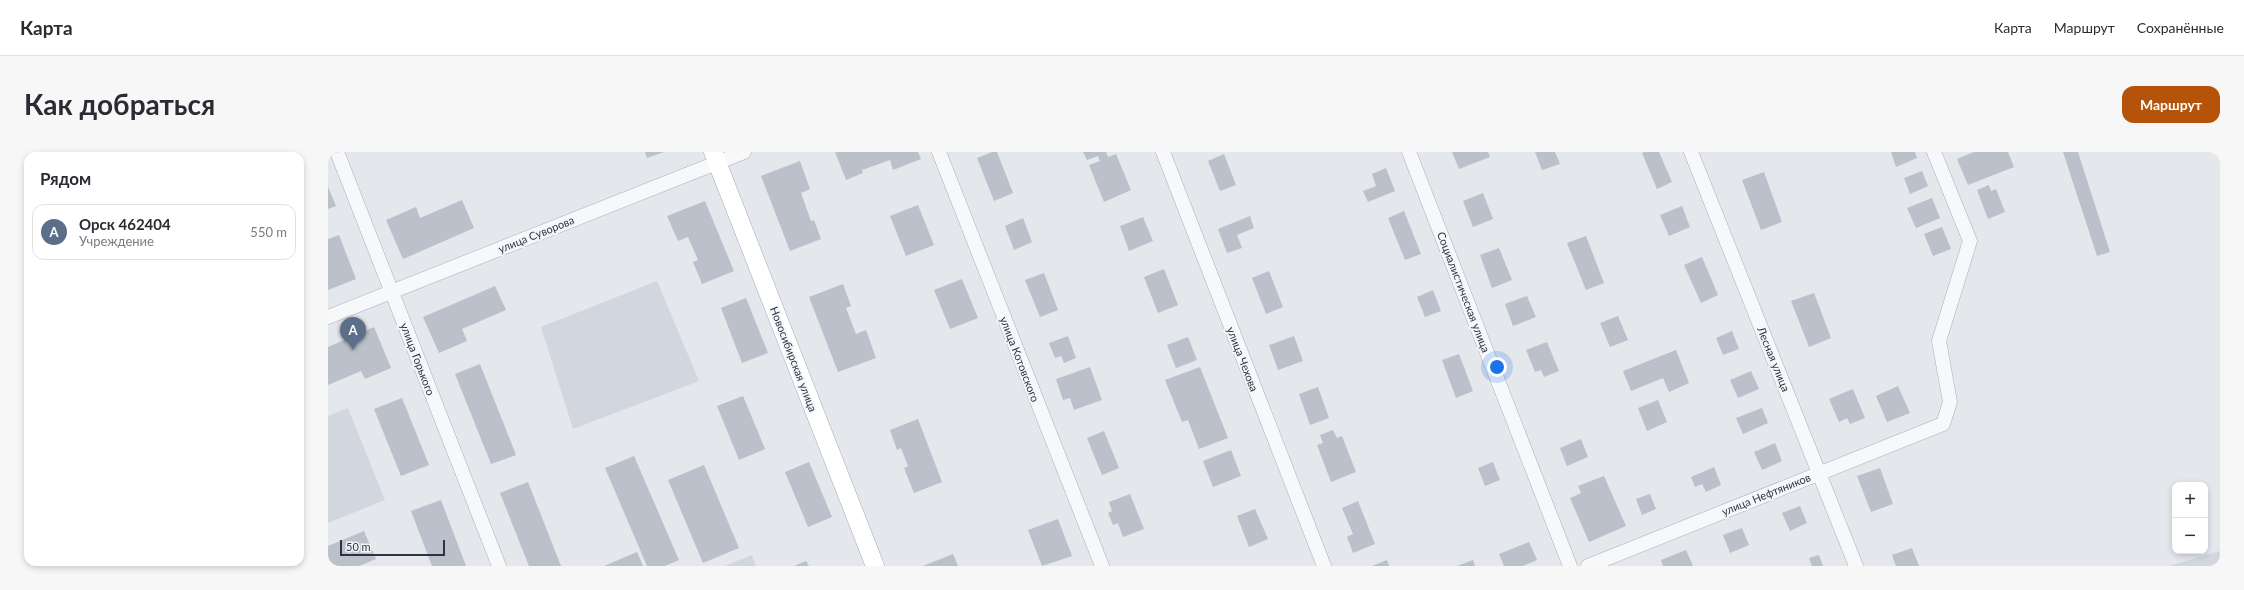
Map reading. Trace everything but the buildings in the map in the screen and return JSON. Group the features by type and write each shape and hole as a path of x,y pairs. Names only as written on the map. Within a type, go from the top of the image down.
{"main road":[{"name":"Новосибирская улица","path":"714,157 875,566"}],"street":[{"name":"улица Горького","path":"337,152 499,566"},
{"name":"улица Суворова","path":"328,317 714,157 744,152"},
{"name":"улица Котовского","path":"939,152 1102,566"},
{"name":"улица Чехова","path":"1163,152 1324,566"},
{"name":"Социалистическая улица","path":"1409,152 1570,566"},
{"name":"Лесная улица","path":"1691,152 1856,566"},
{"name":"улица Нефтяников","path":"1588,566 1943,424 1950,402 1939,341 1970,241 1934,152"}],"shaded area":[{"path":"657,281 699,381 573,429 541,327"},
{"path":"348,408 385,500 328,523 328,416"},
{"path":"2220,551 2220,566 2169,566"},
{"path":"752,555 756,566 725,566"}],"place":[{"name":"Орск 462404","path":"353,350"}]}
